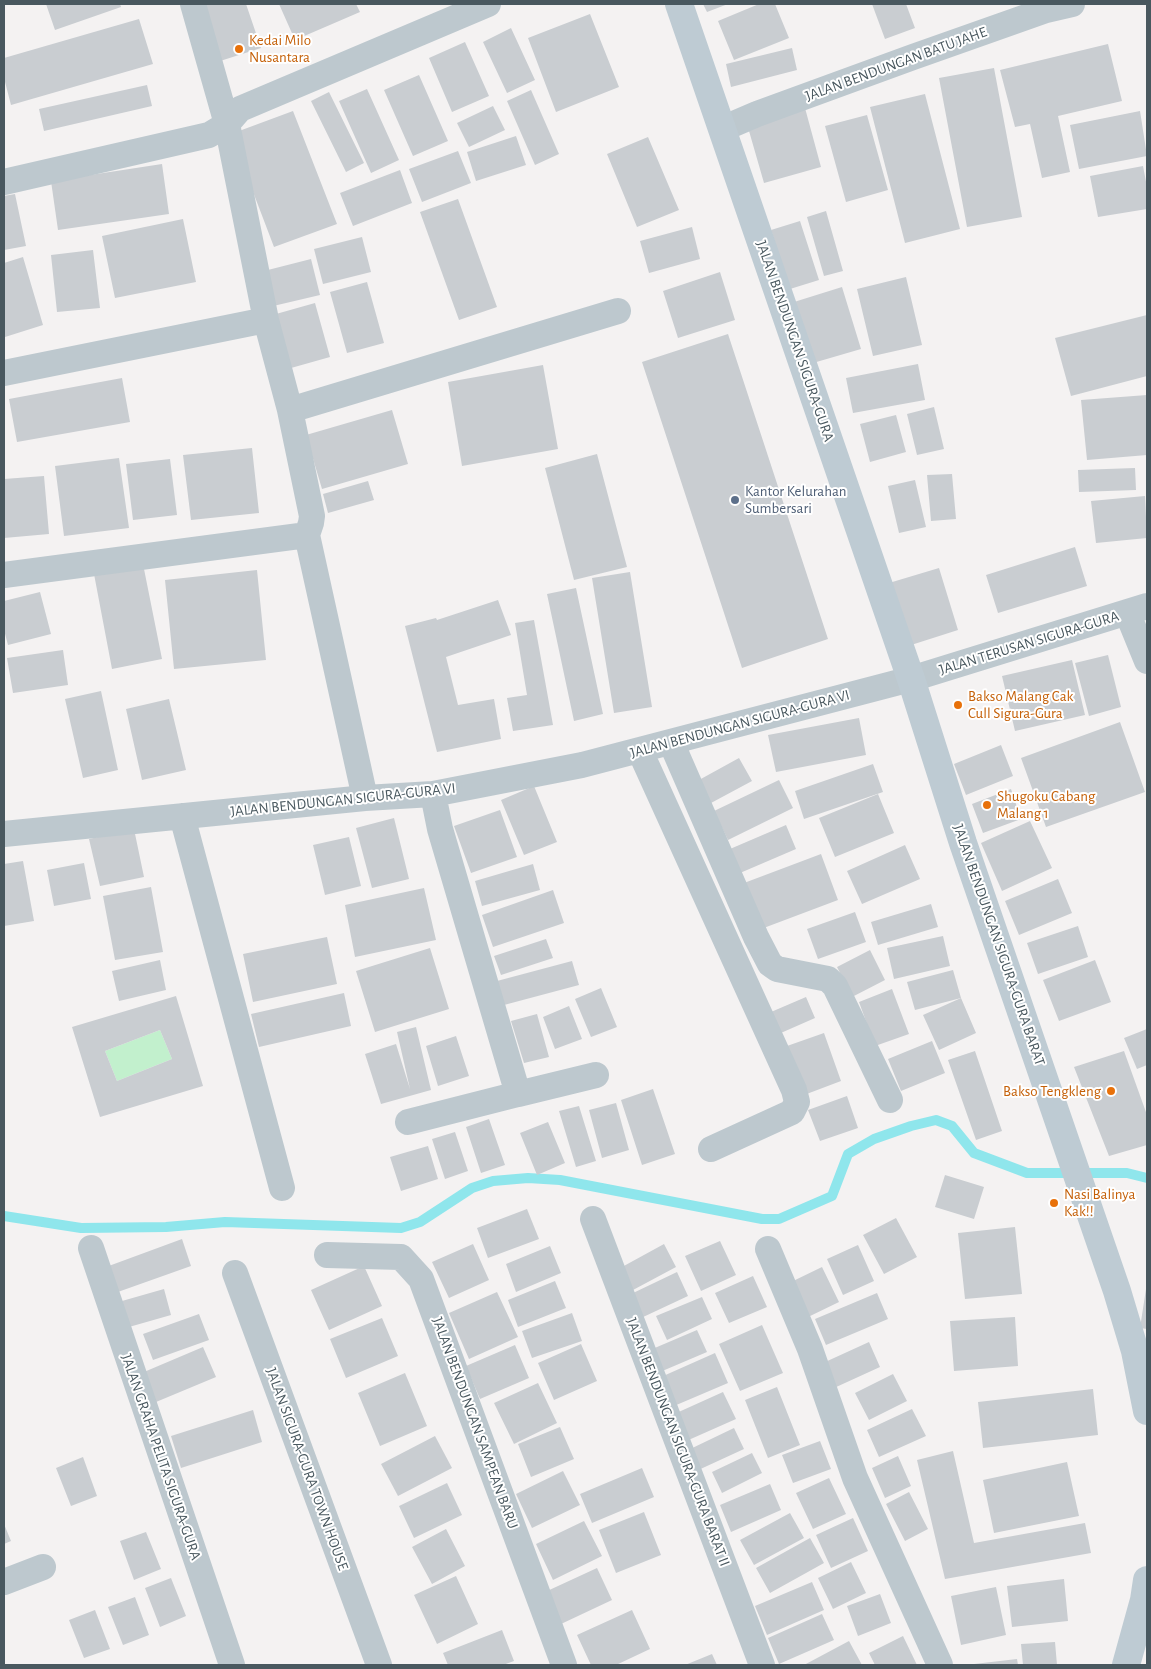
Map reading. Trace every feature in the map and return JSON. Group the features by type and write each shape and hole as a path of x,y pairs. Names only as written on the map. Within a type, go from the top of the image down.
{"main road":[{"name":"JALAN BENDUNGAN SIGURA-GURA","path":"680,4 911,679"},
{"name":"JALAN BENDUNGAN SIGURA-GURA BARAT","path":"911,679 963,843 1083,1195 1141,1352 1147,1411"},
{"path":"1126,1665 1144,1600 1147,1580"}],"street":[{"path":"193,4 228,124 266,320 290,410 312,516 307,535 365,798"},
{"path":"4,182 209,135 228,124 240,109 488,4"},
{"name":"JALAN BENDUNGAN BATU JAHE","path":"722,129 757,114 922,54 1046,10 1072,4"},
{"path":"290,410 618,311"},
{"path":"4,374 266,320"},
{"path":"4,575 307,535"},
{"path":"1137,609 1147,660"},
{"name":"JALAN TERUSAN SIGURA-GURA","path":"911,679 1137,609"},
{"name":"JALAN BENDUNGAN SIGURA-GURA VI","path":"4,834 365,798 433,794 582,765 911,679"},
{"path":"671,742 756,937 770,964 777,969 828,979 835,986 890,1100"},
{"path":"640,751 794,1090 797,1102 792,1112 711,1149"},
{"path":"433,794 440,829 518,1094"},
{"path":"182,816 282,1188"},
{"path":"408,1122 596,1075"},
{"name":"JALAN BENDUNGAN SIGURA-GURA BARAT II","path":"593,1219 762,1665"},
{"name":"JALAN GRAHA PELITA SIGURA-GURA","path":"91,1248 232,1665"},
{"path":"768,1249 810,1349 855,1478 940,1665"},
{"name":"JALAN BENDUNGAN SAMPEAN BARU","path":"327,1255 401,1257 421,1279 564,1665"},
{"name":"JALAN SIGURA-GURA TOWN HOUSE","path":"235,1272 379,1665"},
{"path":"4,1582 43,1567"}],"green space":[{"path":"160,1030 172,1059 117,1081 105,1051"}],"building":[{"path":"46,4 120,4 121,7 55,30"},
{"path":"198,4 246,4 261,48 217,62"},
{"path":"279,4 356,4 360,12 295,40"},
{"path":"703,4 728,4 707,12"},
{"path":"759,4 775,4 789,38 734,60 718,21"},
{"path":"872,4 906,4 915,28 885,39"},
{"path":"590,14 619,87 556,112 528,38"},
{"path":"139,19 153,64 11,105 4,78 4,58"},
{"path":"511,28 535,80 507,93 483,42"},
{"path":"465,42 489,96 452,112 429,58"},
{"path":"1108,44 1122,101 1058,116 1070,172 1042,178 1030,124 1015,127 1000,70"},
{"path":"792,48 797,70 731,87 726,64"},
{"path":"994,68 1022,217 967,227 939,78"},
{"path":"419,75 448,141 413,156 384,90"},
{"path":"147,85 152,106 44,131 39,109"},
{"path":"367,89 399,160 371,173 339,101"},
{"path":"531,90 559,154 535,165 507,101"},
{"path":"329,92 364,163 346,172 311,101"},
{"path":"925,94 960,229 905,243 870,107"},
{"path":"493,106 505,130 469,147 457,123"},
{"path":"805,108 821,167 764,183 747,124"},
{"path":"293,111 337,224 274,247 231,134"},
{"path":"1140,111 1147,156 1079,169 1070,125"},
{"path":"867,115 888,190 846,202 825,126"},
{"path":"516,136 526,165 476,181 467,152"},
{"path":"648,137 679,210 637,227 607,154"},
{"path":"458,151 471,183 422,202 409,169"},
{"path":"162,164 169,214 58,230 51,181"},
{"path":"1143,166 1147,187 1147,209 1098,217 1090,176"},
{"path":"400,170 412,203 353,226 340,193"},
{"path":"15,194 26,246 4,250 4,196"},
{"path":"458,199 497,307 459,320 420,212"},
{"path":"826,211 843,271 824,276 807,217"},
{"path":"183,219 196,282 115,298 102,236"},
{"path":"800,221 819,280 790,289 771,230"},
{"path":"692,227 700,259 649,273 640,241"},
{"path":"362,237 371,272 323,284 314,249"},
{"path":"93,250 100,308 57,312 51,255"},
{"path":"23,257 43,325 5,337 4,263"},
{"path":"311,259 320,295 269,307 260,272"},
{"path":"720,272 735,320 678,338 663,291"},
{"path":"906,277 922,345 873,356 857,289"},
{"path":"367,282 384,343 347,353 330,292"},
{"path":"842,287 861,349 813,363 794,302"},
{"path":"315,303 330,357 291,368 276,314"},
{"path":"1147,315 1147,376 1071,396 1055,338"},
{"name":"Kantor Kelurahan Sumbersari","path":"728,334 828,639 742,668 642,362"},
{"path":"918,364 925,400 853,413 846,378"},
{"path":"543,365 558,449 462,466 448,382"},
{"path":"122,378 130,422 17,442 9,399"},
{"path":"1147,395 1147,455 1087,460 1081,400"},
{"path":"934,407 944,449 917,455 907,414"},
{"path":"392,410 408,464 322,489 306,435"},
{"path":"896,415 906,452 870,462 860,424"},
{"path":"252,448 259,513 191,520 183,455"},
{"path":"597,454 627,567 574,580 545,468"},
{"path":"119,458 129,528 64,536 55,466"},
{"path":"170,459 177,515 133,520 126,464"},
{"path":"1135,468 1136,490 1079,492 1078,470"},
{"path":"952,474 956,519 931,521 927,475"},
{"path":"44,476 49,534 4,538 4,479"},
{"path":"915,480 926,527 899,533 888,486"},
{"path":"368,481 374,500 328,513 323,494"},
{"path":"1145,496 1147,538 1096,543 1091,501"},
{"path":"1075,547 1087,586 998,613 986,575"},
{"path":"143,564 162,659 112,669 94,574"},
{"path":"939,568 958,630 908,646 889,583"},
{"path":"257,570 266,660 174,669 165,580"},
{"path":"630,572 652,707 614,713 592,578"},
{"path":"576,588 603,714 574,721 547,594"},
{"path":"40,592 51,634 8,645 4,630 4,601"},
{"path":"498,600 511,635 446,657 458,705 494,699 501,739 437,752 405,626 436,618 437,620"},
{"path":"534,620 553,725 513,731 507,698 527,695 515,623"},
{"path":"63,650 68,685 13,693 7,658"},
{"path":"1108,655 1121,707 1089,716 1075,663"},
{"path":"1072,660 1085,715 1015,731 1002,676"},
{"path":"101,691 118,770 83,778 65,699"},
{"path":"169,699 186,770 142,780 126,709"},
{"path":"859,718 866,755 776,772 768,735"},
{"path":"1120,722 1145,792 1046,827 1021,758"},
{"path":"1001,745 1013,776 966,795 954,764"},
{"path":"739,758 752,781 711,803 699,780"},
{"path":"873,764 883,792 804,819 795,791"},
{"path":"779,780 793,808 728,840 714,811"},
{"path":"534,786 557,842 524,855 501,800"},
{"path":"1011,789 1021,819 983,833 972,804"},
{"path":"878,794 894,833 835,857 819,818"},
{"path":"500,810 517,857 471,873 454,826"},
{"path":"394,818 409,879 372,888 356,828"},
{"path":"1030,821 1052,868 1002,891 981,843"},
{"path":"786,825 796,849 740,873 730,849"},
{"path":"134,829 144,877 100,886 89,839"},
{"path":"349,837 361,886 325,895 313,845"},
{"path":"905,845 920,879 862,904 847,871"},
{"path":"821,854 838,900 761,929 744,883"},
{"path":"23,861 34,921 4,926 4,864"},
{"path":"84,863 91,899 54,906 47,870"},
{"path":"533,864 540,890 482,906 475,881"},
{"path":"1058,879 1072,913 1019,935 1005,901"},
{"path":"151,887 163,952 115,960 103,896"},
{"path":"424,888 436,940 355,957 345,905"},
{"path":"553,890 564,923 493,947 482,915"},
{"path":"931,904 938,927 878,945 871,922"},
{"path":"855,912 866,942 818,959 807,929"},
{"path":"1078,926 1088,957 1038,974 1027,943"},
{"path":"943,936 950,966 894,979 887,948"},
{"path":"327,937 337,984 253,1002 243,954"},
{"path":"546,939 553,958 501,975 494,956"},
{"path":"430,948 449,1009 375,1032 356,971"},
{"path":"870,950 885,980 852,997 837,967"},
{"path":"160,960 166,990 119,1001 112,971"},
{"path":"1095,960 1111,1002 1059,1021 1043,980"},
{"path":"572,961 579,985 504,1005 497,981"},
{"path":"953,970 961,998 915,1010 907,982"},
{"path":"601,988 617,1027 591,1037 575,999"},
{"path":"892,989 909,1034 875,1046 859,1002"},
{"path":"344,993 351,1026 259,1047 251,1014"},
{"path":"176,996 203,1086 100,1117 72,1027","holes":["160,1030 172,1059 117,1081 105,1051"]},
{"path":"806,997 815,1018 774,1036 764,1015"},
{"path":"961,998 976,1033 939,1050 923,1015"},
{"path":"569,1006 582,1039 555,1049 543,1017"},
{"path":"537,1014 549,1057 524,1063 511,1021"},
{"path":"416,1027 431,1090 381,1104 365,1054 396,1044 410,1089 397,1032"},
{"path":"1147,1029 1147,1065 1137,1069 1124,1038"},
{"path":"824,1033 841,1081 804,1095 787,1046"},
{"path":"456,1036 469,1076 438,1086 426,1046"},
{"path":"932,1041 945,1073 901,1091 888,1059"},
{"path":"975,1051 1002,1131 976,1140 948,1060"},
{"name":"Bakso Tengkleng","path":"1124,1051 1147,1115 1147,1145 1109,1156 1074,1067"},
{"path":"653,1089 675,1154 642,1165 621,1100"},
{"path":"847,1096 858,1128 820,1141 808,1110"},
{"path":"616,1103 629,1150 602,1158 589,1110"},
{"path":"579,1106 596,1161 576,1167 559,1111"},
{"path":"489,1119 505,1165 481,1173 466,1127"},
{"path":"548,1122 565,1163 537,1175 520,1133"},
{"path":"455,1132 468,1171 445,1179 432,1139"},
{"path":"428,1146 438,1179 401,1191 390,1157"},
{"path":"945,1175 984,1187 974,1219 935,1207"},
{"path":"527,1209 539,1239 488,1258 477,1228"},
{"path":"896,1218 917,1257 884,1274 863,1235"},
{"path":"1015,1227 1022,1294 965,1299 958,1233"},
{"path":"182,1239 191,1266 115,1293 106,1267"},
{"path":"720,1241 736,1275 701,1291 685,1256"},
{"path":"473,1244 489,1280 449,1298 432,1262"},
{"path":"664,1244 676,1267 633,1290 622,1267"},
{"path":"858,1245 874,1281 843,1295 827,1259"},
{"path":"550,1246 561,1273 516,1292 506,1264"},
{"path":"364,1266 382,1306 329,1330 311,1290"},
{"path":"822,1267 839,1302 806,1318 789,1283"},
{"path":"677,1272 688,1296 641,1318 631,1294"},
{"path":"753,1276 767,1307 729,1323 715,1293"},
{"path":"555,1281 566,1308 518,1327 508,1300"},
{"path":"164,1289 171,1315 129,1327 122,1301"},
{"path":"1147,1289 1147,1329 1140,1328"},
{"path":"497,1292 518,1337 469,1359 449,1313"},
{"path":"877,1293 888,1319 826,1345 815,1319"},
{"path":"702,1297 712,1319 667,1340 656,1316"},
{"path":"572,1313 582,1341 532,1358 522,1331"},
{"path":"199,1314 209,1340 153,1360 143,1334"},
{"path":"1015,1317 1018,1366 954,1371 950,1321"},
{"path":"382,1318 398,1356 346,1378 330,1339"},
{"path":"762,1325 783,1373 740,1391 719,1344"},
{"path":"697,1330 707,1352 660,1372 650,1350"},
{"path":"869,1342 880,1367 834,1388 823,1363"},
{"path":"581,1344 597,1381 554,1400 538,1363"},
{"path":"515,1345 529,1378 480,1399 466,1366"},
{"path":"203,1347 216,1377 156,1402 144,1372"},
{"path":"715,1353 728,1383 674,1406 661,1377"},
{"path":"405,1373 427,1426 380,1446 358,1393"},
{"path":"893,1374 907,1401 869,1420 855,1393"},
{"path":"538,1383 557,1423 514,1444 494,1403"},
{"path":"777,1387 800,1445 768,1458 745,1400"},
{"path":"1093,1389 1098,1435 983,1448 978,1402"},
{"path":"723,1392 736,1419 684,1442 672,1415"},
{"path":"912,1409 926,1436 879,1457 867,1430"},
{"path":"253,1410 262,1442 181,1468 171,1436"},
{"path":"560,1427 574,1459 531,1477 518,1444"},
{"path":"734,1428 744,1449 694,1472 684,1452"},
{"path":"435,1436 452,1468 398,1496 381,1464"},
{"path":"820,1441 831,1469 793,1483 782,1455"},
{"path":"953,1451 974,1543 1085,1523 1091,1553 945,1579 917,1460"},
{"path":"752,1453 762,1473 722,1493 712,1472"},
{"path":"898,1456 911,1486 885,1498 872,1468"},
{"path":"83,1457 97,1496 71,1506 56,1468"},
{"path":"1067,1462 1079,1516 994,1533 983,1480"},
{"path":"642,1468 654,1497 592,1523 580,1494"},
{"path":"563,1471 580,1505 532,1528 516,1494"},
{"path":"829,1478 846,1514 813,1529 796,1493"},
{"path":"447,1483 462,1515 414,1538 399,1506"},
{"path":"770,1484 781,1510 731,1532 720,1505"},
{"path":"909,1492 928,1529 905,1541 886,1504"},
{"path":"644,1512 661,1555 616,1573 599,1530"},
{"path":"790,1513 804,1538 754,1565 740,1540"},
{"path":"853,1518 868,1551 831,1568 816,1535"},
{"path":"584,1521 602,1556 553,1580 536,1544"},
{"path":"4,1524 11,1541 4,1544"},
{"path":"446,1529 465,1566 432,1584 412,1547"},
{"path":"146,1532 161,1569 134,1580 120,1541"},
{"path":"810,1538 824,1563 770,1593 756,1568"},
{"path":"851,1562 866,1593 833,1609 818,1578"},
{"path":"597,1568 612,1600 561,1624 545,1592"},
{"path":"456,1576 478,1624 437,1644 414,1595"},
{"path":"171,1578 186,1616 160,1627 145,1588"},
{"path":"1064,1579 1068,1621 1012,1627 1007,1586"},
{"path":"812,1582 824,1610 767,1635 755,1606"},
{"path":"996,1587 1006,1635 961,1645 951,1596"},
{"path":"880,1594 891,1623 858,1636 847,1606"},
{"path":"135,1597 149,1635 123,1645 108,1607"},
{"path":"95,1610 110,1649 84,1658 69,1620"},
{"path":"632,1610 650,1649 616,1665 591,1665 577,1635"},
{"path":"822,1614 834,1640 779,1664 768,1638"},
{"path":"502,1630 514,1661 503,1665 448,1665 443,1653"},
{"path":"903,1636 917,1665 875,1665 869,1653"},
{"path":"849,1641 862,1665 804,1665"},
{"path":"1055,1642 1057,1665 1023,1665 1021,1644"},
{"path":"712,1654 717,1665 685,1665"},
{"path":"1017,1659 1018,1665 974,1665 974,1664"}],"waterway":[{"path":"4,1216 81,1228 166,1227 225,1222 401,1228 420,1222 472,1188 493,1181 528,1178 560,1180 762,1219 779,1219 832,1196 848,1154 874,1139 911,1126 936,1120 952,1126 974,1153 1027,1173 1127,1173 1147,1178"}],"place":[{"name":"Kedai Milo Nusantara","path":"239,49"},
{"name":"Kantor Kelurahan Sumbersari","path":"735,500"},
{"name":"Bakso Malang Cak Cull Sigura-Gura","path":"958,705"},
{"name":"Shugoku Cabang Malang 1","path":"987,805"},
{"name":"Bakso Tengkleng","path":"1111,1091"},
{"name":"Nasi Balinya Kak!!","path":"1054,1203"}]}
